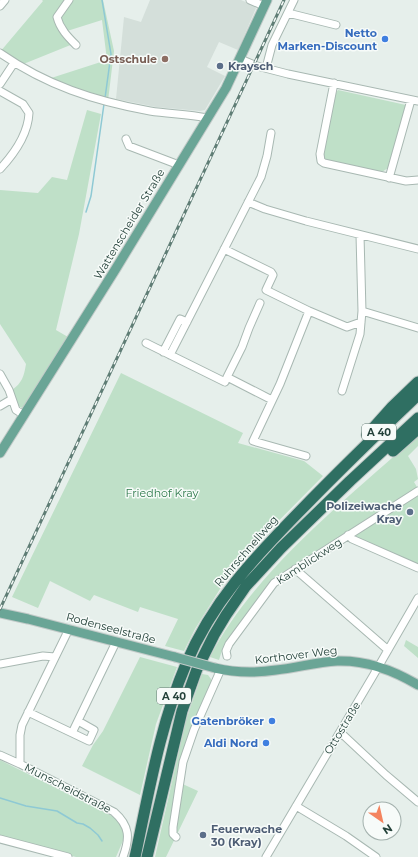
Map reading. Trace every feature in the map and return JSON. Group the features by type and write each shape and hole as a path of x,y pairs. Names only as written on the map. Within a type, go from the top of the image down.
{"highway":[{"path":"340,470 361,441 392,407 418,382"},
{"name":"Ruhrschnellweg","path":"135,857 162,735 170,708 184,668 203,629 226,593 258,554 340,470 418,395"},
{"name":"Ruhrschnellweg","path":"148,857 182,711 190,685 204,653 226,615 246,586 281,548 418,418"},
{"path":"325,505 354,484 418,429"}],"main road":[{"name":"Wattenscheider Straße","path":"0,453 115,270 226,88 265,3"},
{"name":"Rodenseelstraße","path":"2,614 28,619 218,669"},
{"name":"Korthover Weg","path":"218,669 239,672 262,672 337,661 378,667 400,675 418,685"}],"street":[{"path":"0,6 5,0"},
{"path":"69,0 58,17 58,21 66,35 76,45"},
{"path":"250,0 265,3"},
{"path":"266,68 272,45 294,0"},
{"path":"288,13 336,25"},
{"path":"0,53 14,63 46,80 65,89 93,98 152,111 207,118"},
{"path":"240,59 266,68 415,101 389,178"},
{"path":"0,84 14,63"},
{"path":"334,84 320,154 322,161 324,163 389,178 406,181 418,180"},
{"path":"0,91 23,104 29,113 28,123 18,146 0,169"},
{"path":"170,355 262,173 267,157 271,133"},
{"path":"126,139 129,146 179,165"},
{"path":"248,202 298,219 418,249"},
{"path":"342,391 360,334 362,322 360,235"},
{"path":"224,249 271,272 273,275 266,290 309,311 347,327 362,322"},
{"path":"146,343 225,382 242,347 260,303"},
{"path":"306,456 253,441 272,400 309,311"},
{"path":"362,311 418,328"},
{"path":"163,352 180,319 187,322"},
{"path":"0,374 9,390 16,410 24,415"},
{"path":"227,377 272,400"},
{"path":"0,406 12,399"},
{"name":"Kamblickweg","path":"227,656 226,651 229,644 274,583 418,491"},
{"path":"348,535 352,539 418,568"},
{"path":"295,569 388,650"},
{"name":"Ottostraße","path":"266,857 418,598"},
{"name":"Munscheidstraße","path":"69,630 22,725 20,736 20,764 114,812 125,824 127,830 127,846 123,857"},
{"path":"72,732 116,642"},
{"path":"0,664 43,656 55,657"},
{"path":"176,837 172,827 183,762 218,669"},
{"path":"28,712 89,741 94,730 78,721"},
{"path":"340,732 386,775 418,802"},
{"path":"0,755 20,764"},
{"path":"296,806 346,836 376,857"},
{"path":"0,839 63,856"}],"shaded area":[{"name":"Ostschule","path":"150,0 241,0 255,6 256,8 238,50 219,42 207,67 225,76 205,110 200,111 156,107 116,99 124,17 141,22"}],"green space":[{"path":"42,0 103,0 114,51 108,101 45,80 107,60 102,20 64,32 73,44 21,65 0,52 43,1"},
{"path":"338,90 406,105 388,168 382,172 325,160 323,154 336,93"},
{"path":"87,110 101,114 79,234 56,330 68,337 24,406 21,408 18,405 12,390 22,379 26,364 0,324 0,190 38,193 52,177 67,180"},
{"name":"Friedhof Kray","path":"121,373 243,433 238,443 304,461 323,476 235,565 195,629 184,651 165,646 178,619 140,607 138,612 94,595 90,601 50,581 38,608 12,597"},
{"path":"418,435 418,446 408,456 416,469 418,479 414,482 417,487 274,578 223,647 219,660 210,657 229,625 251,595 276,566 333,511"},
{"path":"418,493 418,567 358,539 356,536 357,533"},
{"path":"406,640 418,647 418,658 404,646"},
{"path":"140,657 177,667 156,724 140,795 82,766 93,745 103,731"},
{"path":"202,674 208,675 211,679 211,683 191,729 177,771 176,781 198,791 166,857 155,857 186,720"},
{"path":"0,760 118,819 121,823 125,836 116,857 76,857 0,837"}],"waterway":[{"path":"102,0 111,54 105,98"},
{"path":"86,212 91,196 104,104"},
{"path":"0,798 26,806 57,811 77,823 83,824 90,828 102,841"}],"railway":[{"path":"0,609 284,0"}],"place":[{"name":"Netto Marken-Discount","path":"385,39"},
{"name":"Ostschule","path":"165,59"},
{"name":"Kraysch","path":"220,66"},
{"name":"Polizeiwache Kray","path":"410,512"},
{"name":"Gatenbröker","path":"272,721"},
{"name":"Aldi Nord","path":"266,743"},
{"name":"Feuerwache 30 (Kray)","path":"203,835"}]}
